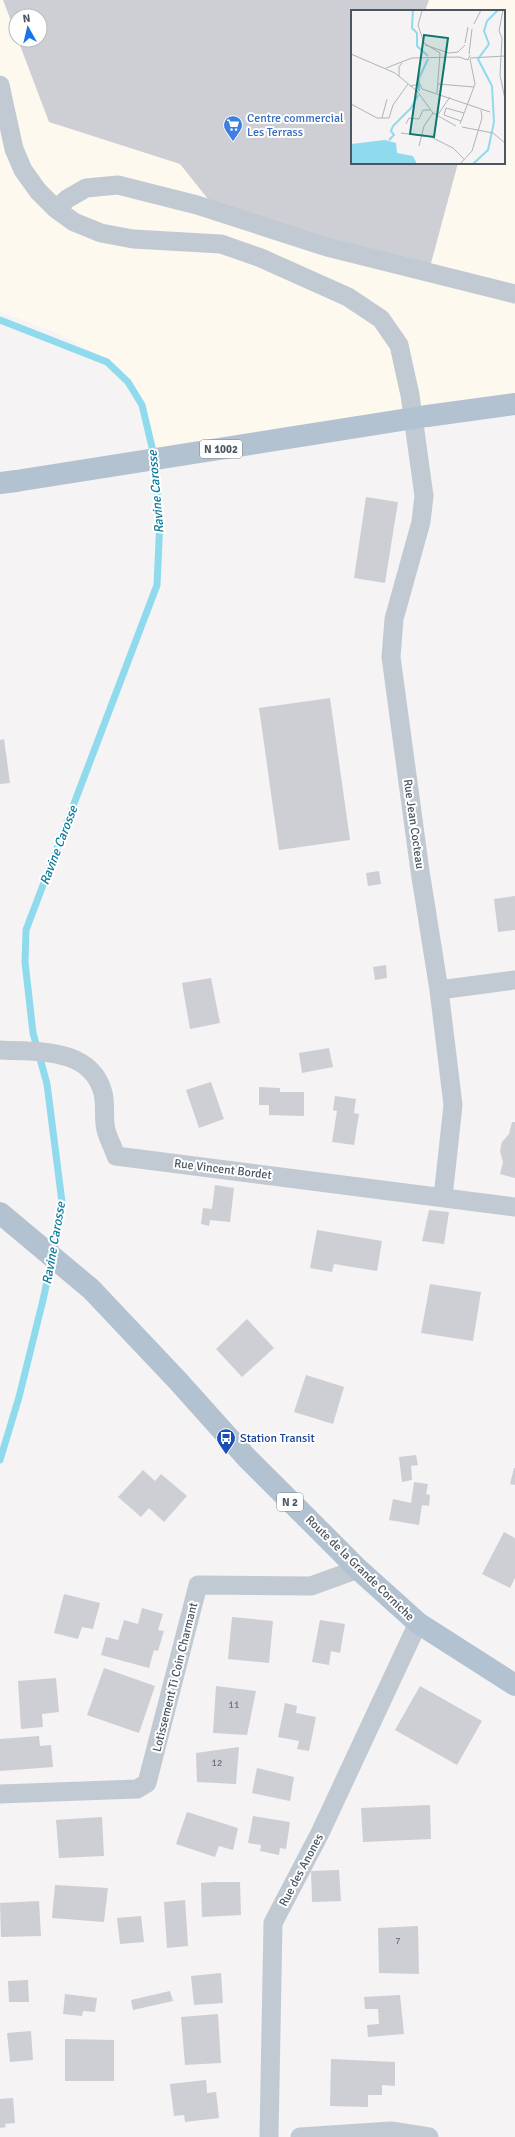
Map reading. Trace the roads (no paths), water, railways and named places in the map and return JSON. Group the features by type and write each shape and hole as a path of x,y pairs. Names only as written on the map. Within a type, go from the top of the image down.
{"main road":[{"name":"N 1002","path":"8,482 427,416 515,404"},
{"name":"Route de la Grande Corniche","path":"6,1217 91,1289 178,1381 247,1458 358,1569 418,1623 515,1685"}],"street":[{"name":"Rue Jean Cocteau","path":"0,84 14,148 23,170 38,191 56,209 74,222 101,232 133,239 221,244 261,258 348,297 381,319 399,345 410,395 424,496 421,522 394,619 391,657 420,871 439,990 453,1105 443,1197"},
{"path":"56,209 67,199 86,188 118,185 197,205 327,247 515,294"},
{"path":"439,990 515,980"},
{"name":"Rue Vincent Bordet","path":"0,1050 59,1054 83,1063 96,1077 103,1092 106,1129 116,1156 515,1207"},
{"name":"Lotissement Ti Coin Charmant","path":"0,1794 137,1789 147,1783 198,1585 311,1586 358,1569"},
{"name":"Rue des Anones","path":"269,2137 273,1924 320,1833 418,1623"},
{"path":"300,2137 391,2131 429,2137"}],"waterway":[{"name":"Ravine Carosse","path":"0,320 107,362 128,382 142,405 152,447 160,519 157,585 26,930 25,962 33,1033 47,1084 62,1202 58,1231 43,1300 19,1397 0,1460"}],"place":[{"name":"Centre commercial Les Terrass","path":"233,142"},
{"name":"Station Transit","path":"226,1455"}]}
